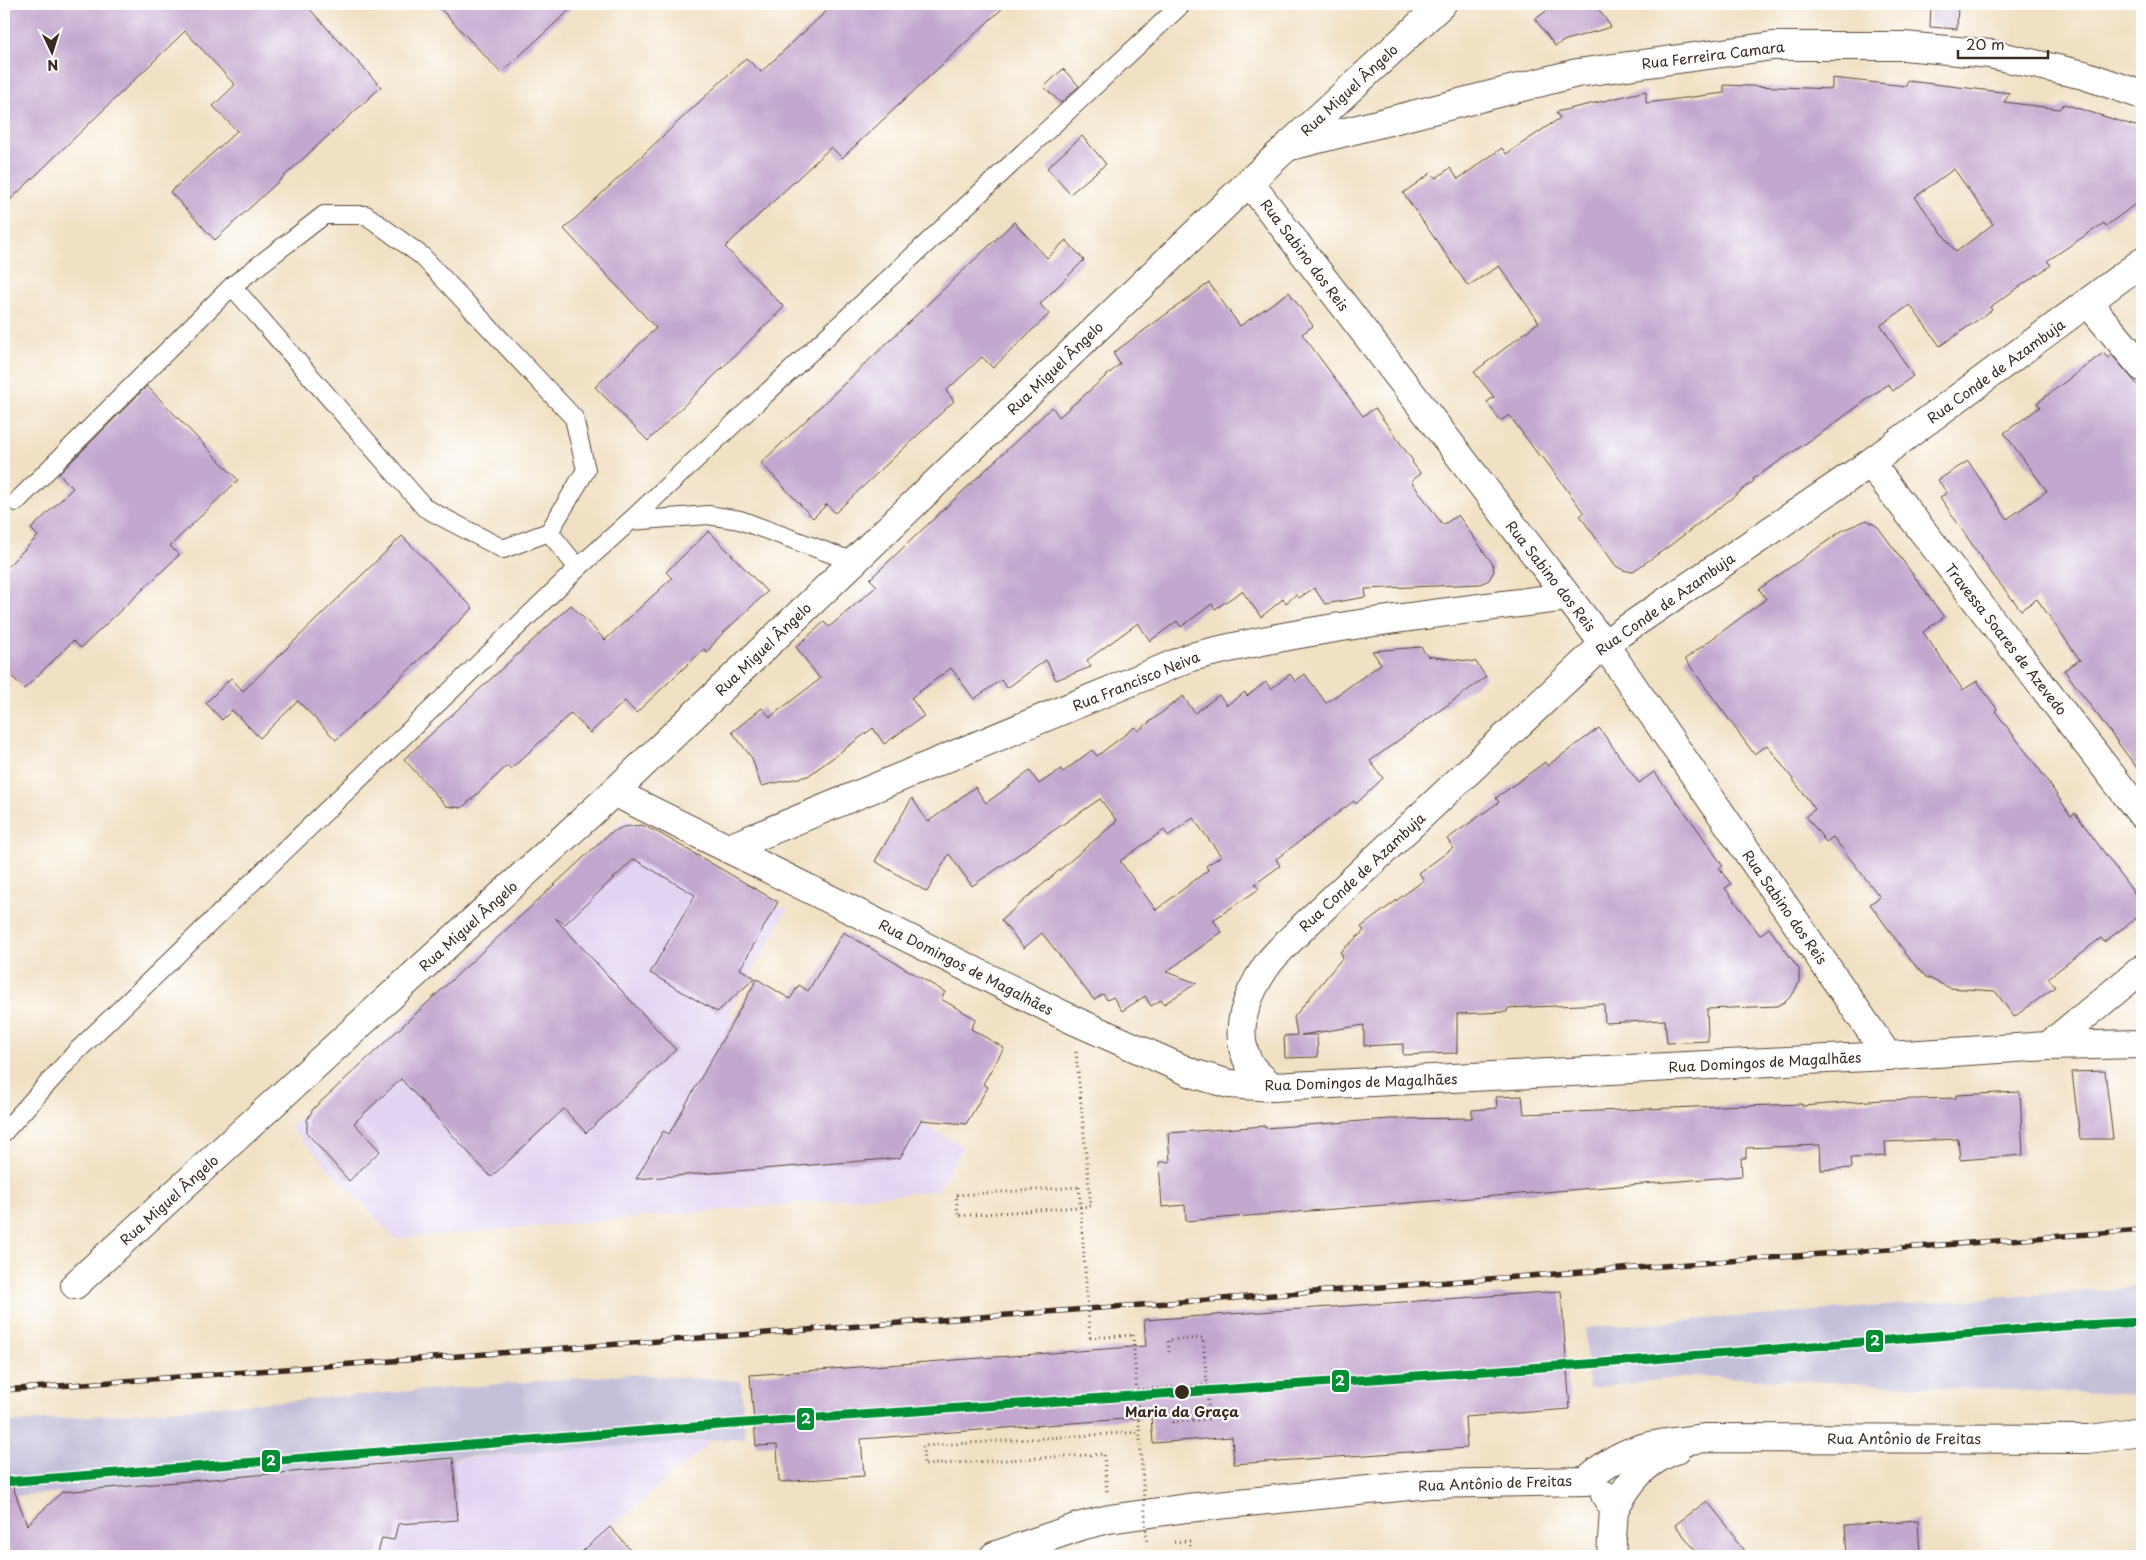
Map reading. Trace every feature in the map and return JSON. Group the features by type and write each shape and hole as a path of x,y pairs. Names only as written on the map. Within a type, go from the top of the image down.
{"street":[{"name":"Rua Miguel Ângelo","path":"75,1285 614,792 1249,182 1442,4"},
{"name":"Rua Ferreira Camara","path":"1288,147 1577,73 1772,46 1904,46 1990,54 2084,75 2142,95"},
{"name":"Rua Sabino dos Reis","path":"1249,182 1604,644 1888,1056"},
{"name":"Rua Conde de Azambuja","path":"1272,1087 1251,1066 1241,1042 1241,1019 1250,996 1268,964 1305,925 1604,644 1870,463 2142,262"},
{"path":"2088,302 2142,367"},
{"name":"Travessa Soares de Azevedo","path":"1870,463 2142,814"},
{"name":"Rua Francisco Neiva","path":"729,848 1191,657 1248,643 1359,624 1566,596"},
{"name":"Rua Domingos de Magalhães","path":"614,792 1072,1020 1192,1072 1229,1084 1272,1087 1888,1056 2048,1046 2142,1044"},
{"path":"2048,1046 2142,969"},
{"name":"Rua Antônio de Freitas","path":"994,1556 1081,1526 1109,1519 1187,1508 1429,1484 1586,1481 1600,1468 1624,1452 1653,1444 1706,1438 2089,1438 2142,1432"},
{"path":"1612,1556 1614,1509 1628,1485 1642,1469 1660,1456 1706,1438"},
{"path":"1586,1481 1605,1494 1614,1509"}],"lane":[{"path":"4,1132 77,1051 578,568 1182,4"},
{"path":"16,502 232,286 324,215 366,215 422,256 574,418 586,470 549,532 503,549 424,508 232,286"},
{"path":"630,521 708,515 740,520 854,562"},
{"path":"549,532 578,568"}],"path":[{"path":"1072,1020 1091,1206 958,1216 956,1195 1079,1187 1090,1338 1133,1335 1147,1544"},
{"path":"1169,1352 1168,1340 1203,1338 1210,1419 1174,1422 1173,1408"},
{"path":"1137,1390 1207,1384"},
{"path":"1109,1519 1104,1454 924,1465 923,1446 1140,1432"},
{"path":"1190,1540 1190,1556"}],"shaded area":[{"path":"625,818 787,910 728,1014 963,1147 937,1191 395,1239 290,1127"},
{"path":"2142,1287 2142,1396 1695,1376 1589,1388 1585,1328"},
{"path":"631,1374 741,1381 745,1438 453,1458 4,1497 4,1423"},
{"path":"702,1439 708,1444 577,1556 4,1556 4,1547 62,1492"}],"building":[{"path":"4,4 305,4 381,87 215,240 170,192 237,131 213,106 235,85 185,31 4,206"},
{"path":"436,4 576,4 501,73"},
{"path":"834,4 1007,4 842,158 831,147 725,247 784,307 648,441 595,387 656,328 564,229 746,58 761,72"},
{"path":"1557,4 1595,4 1611,27 1566,40 1555,46 1535,19"},
{"path":"1931,4 1958,4 1957,29 1930,27"},
{"path":"1063,69 1079,86 1061,103 1044,87"},
{"path":"1832,78 1906,86 1907,81 2010,93 2004,102 2059,109 2064,104 2142,128 2142,199 2106,226 2104,223 2047,261 2051,265 1990,307 1992,310 1940,346 1910,305 1881,325 1913,376 1893,391 1888,384 1827,429 1753,479 1754,481 1668,547 1632,572 1623,570 1616,566 1580,516 1584,513 1509,415 1500,421 1487,402 1494,397 1474,372 1539,322 1499,266 1468,286 1403,193 1431,173 1436,178 1450,168 1458,179 1502,148 1506,154 1560,118 1556,112 1646,91 1646,103 1724,93 1724,85 1832,89","holes":["1954,169 1993,224 1956,252 1915,197"]},
{"path":"1082,136 1106,164 1070,194 1047,168"},
{"path":"1014,222 1047,258 1066,240 1084,260 1040,304 1049,314 993,368 982,357 946,391 954,401 835,513 827,504 813,518 761,463"},
{"path":"1209,283 1240,326 1289,292 1313,326 1302,334 1363,416 1375,408 1421,474 1411,481 1443,525 1458,515 1492,563 1494,571 1489,580 1480,584 1365,589 1366,597 1325,604 1314,588 1299,598 1296,595 1286,603 1283,599 1261,617 1242,591 1215,609 1212,604 1181,627 1177,621 1150,641 1138,623 1087,660 1091,667 1056,680 1046,660 1007,688 1001,680 974,699 951,668 911,698 924,716 884,744 873,728 808,776 761,786 752,758 732,732 762,708 770,717 820,679 796,647 824,622 829,627 877,586 870,579 1052,407 1059,417 1120,364 1113,353"},
{"path":"2103,353 2108,358 2112,355 2142,390 2142,775 2064,670 2080,660 2037,599 2021,610 1992,574 1940,497 1947,493 1938,480 1968,461 2007,519 2047,491 2004,433 2040,407 2037,403"},
{"path":"147,386 238,480 170,546 179,555 81,648 73,641 24,689 4,668 4,570 38,536 31,529 73,488 59,474"},
{"path":"1867,520 1878,527 1944,617 1923,632 1963,690 1977,681 1997,709 1995,711 2042,773 2071,816 2075,813 2140,901 2142,914 2104,942 2101,938 2048,978 2055,987 2014,1017 1995,991 1950,988 1926,977 1904,953 1870,904 1880,897 1833,837 1826,842 1806,816 1815,809 1767,745 1754,754 1685,659 1766,599 1759,589 1843,530"},
{"path":"709,531 767,592 719,637 707,652 704,649 636,713 625,701 590,733 571,713 511,769 507,766 462,808 446,806 404,759 571,605 605,640 672,578 666,572"},
{"path":"402,536 473,608 336,740 298,701 260,738 232,710 222,720 206,703 231,678 243,691"},
{"path":"1421,647 1427,656 1476,662 1486,677 1370,761 1383,778 1356,804 1354,801 1276,859 1280,866 1255,884 1259,889 1213,920 1222,932 1166,972 1197,983 1164,1004 1161,1000 1151,1006 1145,996 1122,1011 1113,997 1107,1000 1103,994 1094,1000 1042,933 1024,948 1001,920 1117,821 1100,799 972,886 949,854 927,892 875,861 912,798 928,822 975,787 986,803 1030,771 1039,784 1061,769 1063,772 1092,750 1097,756 1135,727 1138,731 1183,696 1195,713 1219,695 1227,705 1245,692 1247,696 1266,682 1271,689 1290,674 1295,681 1305,674 1326,703 1381,664 1372,651","holes":["1193,818 1221,856 1206,866 1208,870 1156,910 1120,861 1164,830 1168,836"]},
{"path":"1599,728 1639,783 1654,772 1693,823 1723,866 1719,868 1731,884 1725,888 1760,935 1769,928 1799,969 1799,982 1793,994 1777,1006 1707,1009 1708,1041 1667,1043 1665,1020 1605,1023 1604,1004 1508,1008 1507,1012 1457,1014 1457,1053 1403,1055 1403,1044 1364,1046 1364,1025 1301,1035 1317,1035 1318,1057 1285,1058 1284,1036 1297,1035 1294,1017 1343,957 1340,952 1364,931 1361,927 1424,880 1419,873 1453,848 1447,839 1499,802 1496,798 1545,762 1547,766"},
{"path":"642,825 778,902 740,969 755,978 717,1012 650,973 695,895 634,859 565,924 555,918 676,1050 586,1133 564,1109 491,1177 401,1079 354,1123 380,1151 349,1181 307,1133 307,1120 313,1109 610,833 623,827"},
{"path":"843,932 945,992 941,999 976,1019 971,1029 1004,1048 983,1084 988,1087 966,1124 921,1120 900,1158 636,1179 663,1131 669,1134 757,979 790,999 799,985 808,991"},
{"path":"2105,1071 2113,1139 2080,1139 2072,1072"},
{"path":"2020,1092 2023,1155 1960,1160 1958,1139 1885,1142 1886,1156 1851,1158 1852,1168 1821,1170 1820,1145 1746,1148 1746,1158 1741,1158 1742,1176 1186,1221 1185,1205 1162,1207 1159,1162 1170,1162 1168,1133 1390,1119 1472,1118 1472,1110 1497,1108 1496,1097 1522,1096 1524,1114 1744,1105 1802,1104 1802,1106 1882,1100 1956,1098 1956,1095"},
{"path":"1561,1291 1570,1409 1465,1417 1467,1448 1234,1464 1232,1437 1153,1443 1151,1417 861,1439 864,1476 779,1482 777,1445 756,1446 750,1375 1146,1346 1144,1320"},
{"path":"453,1458 458,1520 398,1524 394,1540 382,1538 377,1556 4,1556 4,1469 6,1468 27,1525 62,1492"},
{"path":"1707,1501 1736,1537 1734,1538 1748,1556 1700,1556 1675,1525"},
{"path":"1918,1520 1920,1556 1847,1556 1845,1525"},
{"path":"610,1527 636,1556 577,1556"}],"railway":[{"path":"4,1390 2142,1230"}],"transit line":[{"name":"2","path":"4,1482 732,1424 1601,1363 2062,1326 2142,1322"}],"place":[{"name":"Maria da Graça","path":"1182,1392"}]}
